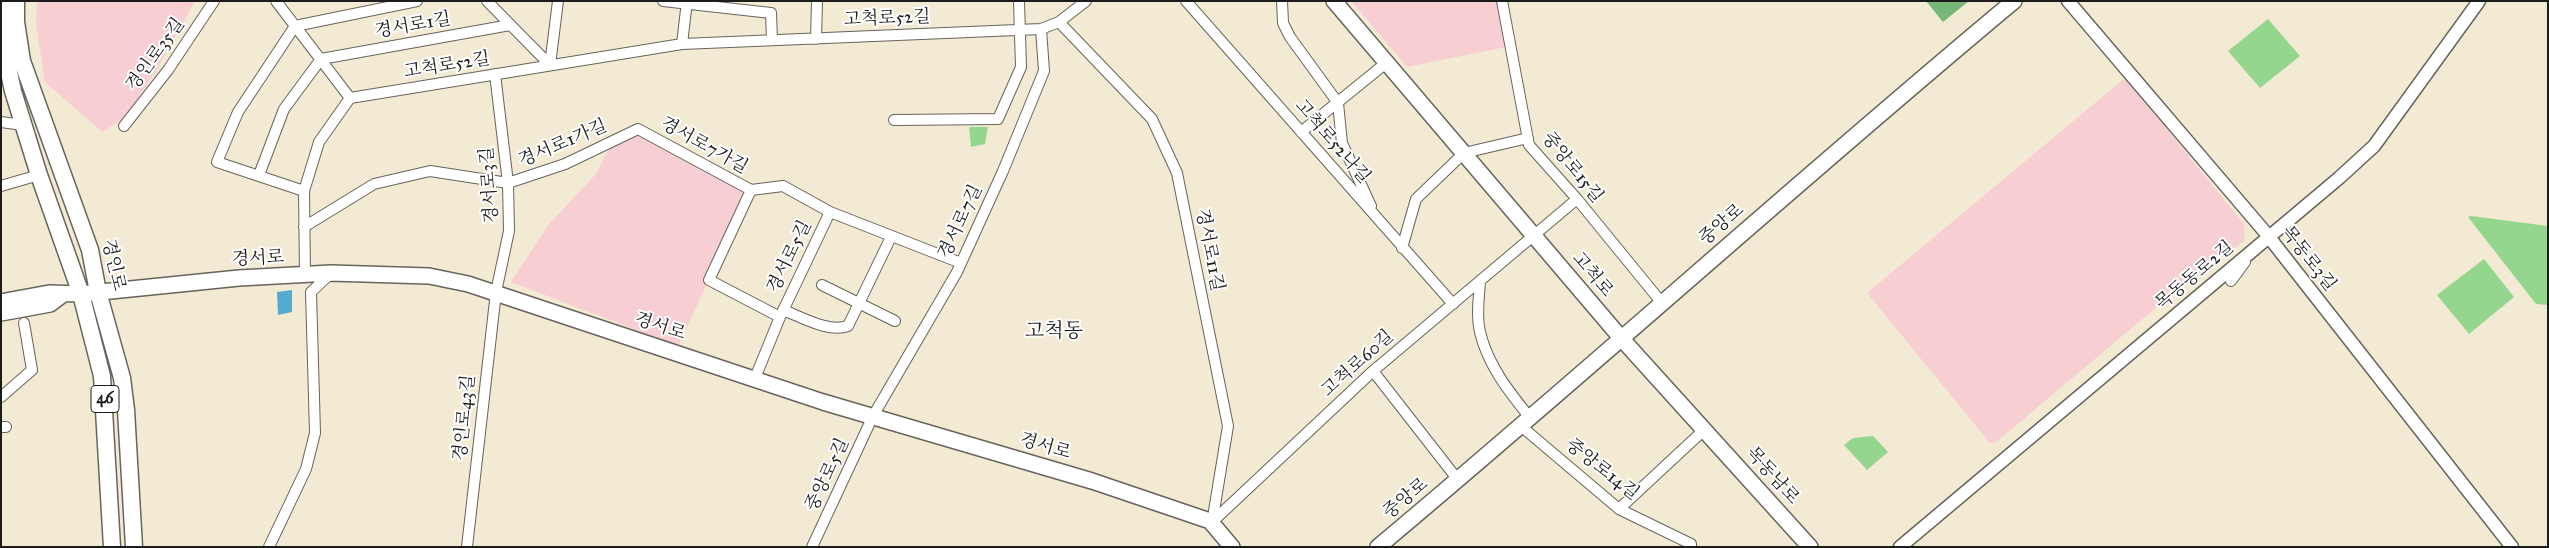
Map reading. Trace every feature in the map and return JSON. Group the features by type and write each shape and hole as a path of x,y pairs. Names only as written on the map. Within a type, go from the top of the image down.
{"main road":[{"name":"경인로","path":"16,1 16,22 22,61 90,250 98,292 123,386 134,547"},
{"name":"고척로","path":"1334,1 1621,338"},
{"name":"중앙로","path":"1378,547 1526,423 1621,338 2014,1"},
{"name":"46","path":"1,6 7,63 23,125 80,294 102,376 105,394 112,547"},
{"name":"경서로","path":"1,302 49,293 62,295 80,294 239,278 331,273 429,276 496,292 873,416 1092,481 1211,522"},
{"path":"1,313 50,304 62,295"},
{"name":"목동남로","path":"1621,338 1810,547"},
{"path":"1211,522 1224,543"}],"street":[{"name":"경인로35길","path":"124,126 168,70 214,1"},
{"path":"276,1 350,98 319,142 304,191 304,275"},
{"path":"304,191 217,162 238,112 295,26 417,1"},
{"path":"488,1 550,66"},
{"path":"550,66 558,1"},
{"path":"663,1 772,13 772,40"},
{"path":"816,39 817,1"},
{"path":"894,120 998,119 1021,67 1019,1"},
{"name":"고척로52길","path":"350,98 682,44 1041,29 1059,22 1086,1"},
{"name":"고척로52나길","path":"1186,1 1452,304"},
{"path":"1282,1 1283,22 1290,37 1338,102 1342,143 1376,218"},
{"name":"중앙로15길","path":"1502,1 1529,145 1577,199 1662,303"},
{"name":"목동로3길","path":"2068,1 2269,237 2512,547"},
{"name":"목동동로2길","path":"1900,547 2254,250 2374,146 2480,1"},
{"path":"682,44 686,3"},
{"name":"경서로11길","path":"1059,22 1152,119 1177,173 1228,426 1211,522"},
{"name":"경서로1길","path":"321,59 510,25"},
{"name":"경서로7길","path":"873,416 961,263 1003,171 1044,71 1041,29"},
{"path":"259,176 284,109 321,59"},
{"path":"1301,132 1386,62"},
{"name":"경서로3길","path":"496,74 508,183 509,231 496,292"},
{"path":"1,122 23,125"},
{"name":"경서로7가길","path":"638,129 751,190 783,186 830,212 961,263"},
{"name":"경서로1가길","path":"304,227 374,184 430,171 508,183 565,164 638,129"},
{"path":"1402,248 1416,199 1464,153 1528,138"},
{"path":"1,186 39,175"},
{"name":"경서로5길","path":"751,190 709,280 782,314"},
{"path":"1535,236 1577,199"},
{"name":"경서로5길","path":"755,378 782,314 830,212"},
{"name":"고척로60길","path":"1211,522 1373,371 1535,236"},
{"path":"782,314 829,327 840,329 848,326 892,237"},
{"path":"2231,281 2254,250"},
{"path":"269,547 306,469 315,433 311,292 331,273"},
{"name":"중앙로14길","path":"1480,282 1478,312 1480,333 1502,384 1526,423 1619,509 1691,544 1691,547"},
{"path":"822,285 894,321"},
{"name":"경인로43길","path":"467,547 496,292"},
{"path":"1,397 32,370 24,323"},
{"name":"중앙로","path":"1373,371 1458,480"},
{"name":"중앙로5길","path":"812,547 873,416"},
{"path":"1619,509 1705,429"}],"shaded area":[{"path":"37,1 195,1 159,66 126,117 102,132 45,82 36,24"},
{"path":"1351,1 1502,1 1511,46 1407,67"},
{"path":"2125,78 2244,224 2245,240 2170,296 1995,443 1990,443 1867,293"},
{"path":"638,129 751,190 678,346 511,282 549,224 596,174 613,141"}],"green space":[{"path":"1926,1 1969,1 1943,22"},
{"path":"2268,19 2300,56 2260,88 2228,51"},
{"path":"969,127 988,127 985,144 971,147"},
{"path":"2468,217 2548,226 2548,305 2536,304"},
{"path":"2484,259 2514,297 2469,334 2437,295"},
{"path":"1873,436 1888,452 1867,470 1844,445 1853,438"}],"water":[{"path":"292,290 292,312 278,315 277,292"}],"district":[{"name":"고척동","path":"1054,332"}]}
